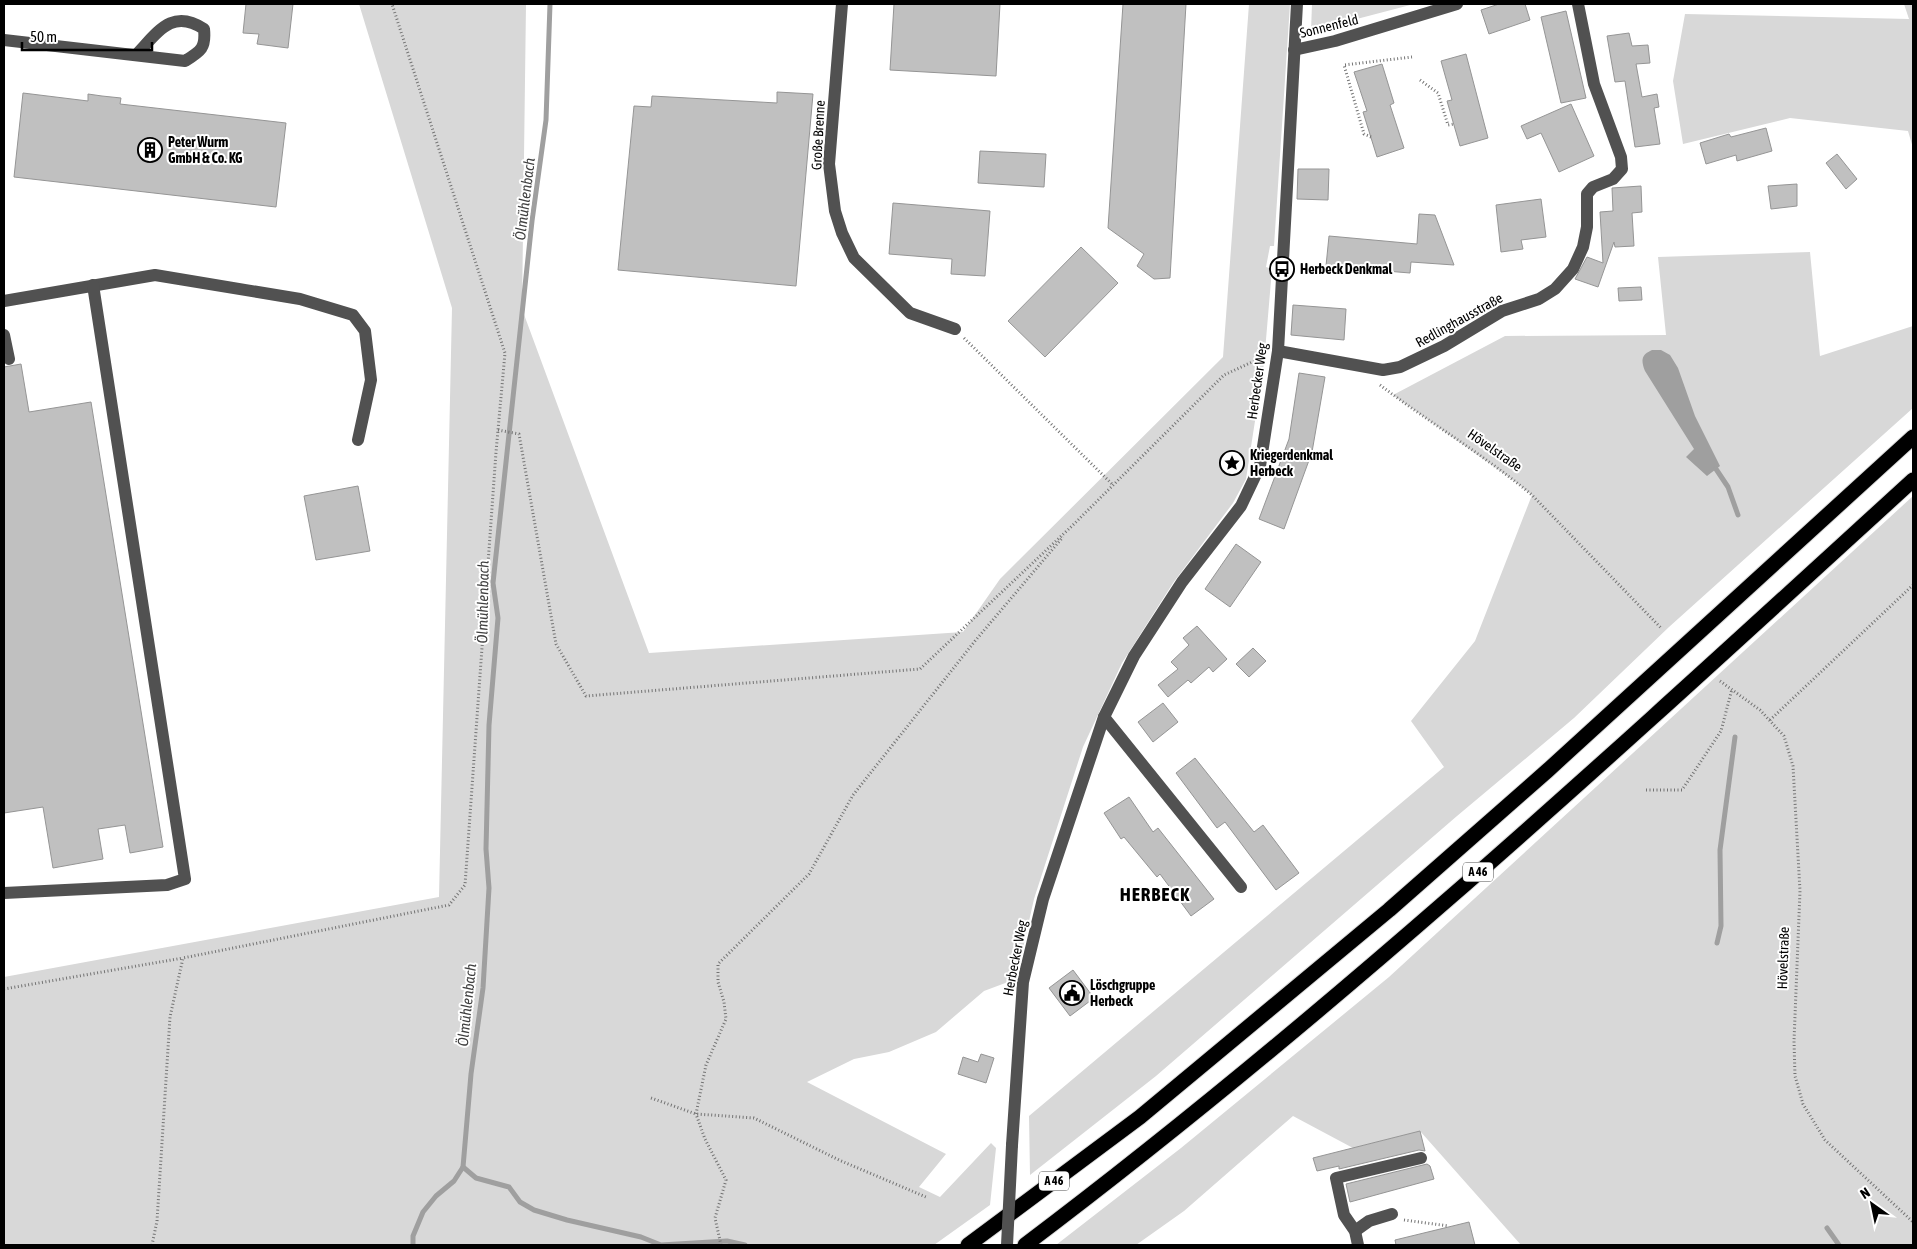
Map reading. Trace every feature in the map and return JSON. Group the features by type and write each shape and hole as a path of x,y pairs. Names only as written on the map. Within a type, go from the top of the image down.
{"highway":[{"name":"A 46","path":"968,1245 1140,1117 1388,910 1546,772 1913,437"},
{"name":"A 46","path":"1025,1245 1240,1076 1397,944 1571,790 1913,480"}],"street":[{"name":"Große Brenne","path":"842,4 829,164 835,211 842,233 854,258 910,313 955,329"},
{"name":"Herbecker Weg","path":"1007,1245 1024,982 1043,899 1104,717 1134,656 1182,582 1241,506 1253,485 1260,466 1278,351 1298,4"},
{"name":"Sonnenfeld","path":"1294,50 1335,41 1457,4"},
{"name":"Redlinghausstraße","path":"1278,351 1383,370 1414,361 1502,311 1539,299 1555,289 1573,269 1583,247 1587,228 1587,194 1593,187 1613,179 1622,169 1621,157 1594,84 1578,4"},
{"path":"4,40 185,61 200,51 205,42 204,28 193,21 180,19 166,25 136,55"},
{"path":"4,301 155,275 300,299 352,315 365,331 371,380 358,440"},
{"path":"4,893 167,885 185,879 93,285"},
{"path":"4,335 9,359"},
{"path":"1104,717 1241,887"},
{"path":"1358,1245 1355,1230 1344,1214 1336,1178 1421,1158"},
{"path":"1355,1230 1369,1221 1392,1214"}],"path":[{"path":"4,989 183,958 449,905 465,885 505,353 392,4"},
{"path":"1371,137 1364,134 1344,65 1412,57"},
{"path":"1420,80 1438,93 1448,125 1454,124"},
{"path":"955,329 1112,484"},
{"path":"498,430 519,434 556,644 586,696 920,669 1072,525 1224,375 1278,351"},
{"name":"Hövelstraße","path":"1377,383 1420,416 1532,495 1662,629"},
{"path":"721,1245 715,1218 726,1180 705,1139 696,1114 706,1065 726,1019 724,1002 718,982 718,964 809,874 853,795 975,642 1072,525"},
{"path":"1770,720 1913,585"},
{"name":"Hövelstraße","path":"1720,681 1760,710 1784,736 1793,766 1800,891 1794,1041 1795,1076 1803,1104 1825,1140 1913,1222"},
{"path":"1646,790 1682,790 1721,731 1732,689"},
{"path":"152,1245 157,1221 170,1017 183,958"},
{"path":"651,1098 696,1114 754,1118 839,1160 907,1191 926,1197"},
{"path":"1392,1214 1397,1221 1408,1219 1449,1226"}],"shaded area":[{"path":"359,4 526,4 522,309 649,653 963,632 1000,579 1223,357 1249,4 1290,4 1274,246 1270,246 1266,267 1272,269 1264,363 1246,479 1233,503 1173,583 1122,663 1083,747 1034,899 1016,979 984,991 936,1032 889,1052 854,1059 807,1082 946,1154 919,1187 940,1197 991,1143 996,1148 990,1205 934,1245 4,1245 4,977 439,897 452,308"},
{"path":"1312,4 1414,4 1311,31"},
{"path":"1904,4 1913,4 1913,148 1908,131 1790,118 1683,144 1673,81 1685,14 1909,19"},
{"path":"1810,252 1820,356 1913,326 1913,408 1669,627 1574,718 1457,816 1156,1076 1030,1175 1029,1116 1444,767 1411,721 1475,641 1532,495 1393,395 1505,336 1666,335 1658,257"},
{"path":"1652,350 1661,350 1670,355 1678,368 1695,416 1720,466 1707,476 1686,457 1694,449 1645,371 1643,358"},
{"path":"1913,496 1913,1245 1521,1245 1420,1131 1353,1148 1293,1116 1184,1211 1136,1245 1056,1245 1181,1148 1389,977"}],"building":[{"path":"246,4 293,4 288,48 257,44 259,34 243,33"},
{"path":"894,4 1000,4 996,76 890,70"},
{"path":"1123,4 1186,4 1170,278 1154,279 1137,266 1144,254 1108,228"},
{"path":"1499,4 1525,4 1530,20 1489,34 1481,10"},
{"path":"1566,11 1586,98 1561,103 1541,17"},
{"path":"1629,33 1632,46 1648,45 1650,63 1636,64 1642,97 1657,94 1659,107 1654,108 1660,144 1635,147 1625,81 1615,82 1607,36"},
{"path":"1466,54 1488,138 1460,146 1447,101 1452,100 1441,61"},
{"path":"1382,64 1394,103 1390,105 1404,148 1377,157 1363,112 1367,111 1354,72"},
{"path":"777,92 813,94 796,286 618,270 634,106 651,107 652,96 777,103"},
{"name":"Peter Wurm GmbH & Co. KG","path":"23,93 88,101 88,94 121,98 120,104 286,123 276,207 14,177"},
{"path":"1571,104 1594,156 1559,172 1541,133 1527,139 1521,126"},
{"path":"1766,128 1772,151 1737,161 1736,155 1706,164 1700,143 1729,134 1731,137"},
{"path":"980,151 1046,154 1044,187 978,183"},
{"path":"1837,154 1857,179 1846,189 1826,163"},
{"path":"1298,169 1329,169 1328,200 1297,199"},
{"path":"1797,184 1797,206 1771,209 1768,186"},
{"path":"1641,186 1642,212 1632,213 1634,246 1615,247 1614,242 1598,287 1575,279 1587,257 1603,263 1600,212 1613,211 1612,188"},
{"path":"1541,199 1546,237 1521,240 1523,249 1501,252 1496,205"},
{"path":"893,203 990,211 985,276 951,274 952,259 889,254"},
{"path":"1419,214 1435,215 1454,265 1411,262 1410,273 1326,266 1329,236 1417,244"},
{"path":"1081,247 1118,283 1045,357 1008,321"},
{"path":"1641,287 1642,300 1619,301 1618,288"},
{"path":"1293,305 1346,309 1344,340 1291,335"},
{"path":"21,364 29,412 91,402 163,847 130,853 125,825 98,829 103,859 53,868 43,807 4,813 4,367"},
{"path":"1299,373 1325,377 1312,452 1284,529 1259,519 1289,439"},
{"path":"358,486 370,551 316,560 304,496"},
{"path":"1236,544 1261,562 1230,607 1205,589"},
{"path":"1197,626 1227,659 1213,672 1209,667 1191,683 1188,680 1168,697 1158,685 1178,669 1171,662 1189,645 1183,638"},
{"path":"1253,648 1266,661 1249,677 1236,664"},
{"path":"1163,703 1178,722 1153,742 1138,722"},
{"path":"1195,758 1254,832 1263,825 1299,873 1276,890 1225,822 1217,828 1176,773"},
{"path":"1129,797 1153,832 1158,828 1214,899 1191,916 1160,874 1157,877 1124,837 1121,839 1104,813"},
{"name":"Löschgruppe Herbeck","path":"1073,970 1094,998 1070,1016 1049,988"},
{"path":"981,1054 994,1058 986,1083 958,1074 963,1057 978,1062"},
{"path":"1420,1131 1425,1151 1419,1150 1339,1169 1339,1166 1317,1171 1313,1158"},
{"path":"1427,1164 1430,1166 1434,1179 1350,1202 1346,1184"},
{"path":"1469,1222 1475,1245 1396,1245 1395,1240"}],"waterway":[{"name":"Ölmühlenbach","path":"413,1245 413,1236 423,1212 436,1196 454,1181 463,1167 471,1074 483,988 489,888 486,849 489,725 498,618 493,583 532,221 546,120 550,4"},
{"path":"1716,469 1728,487 1738,515"},
{"path":"1717,943 1721,926 1720,850 1735,737"},
{"path":"463,1167 476,1178 509,1187 520,1202 534,1210 567,1220 641,1237 661,1245 727,1241 745,1245"},
{"path":"1827,1228 1839,1245"}],"place":[{"name":"Peter Wurm GmbH & Co. KG","path":"150,150"},
{"name":"Herbeck Denkmal","path":"1282,269"},
{"name":"Kriegerdenkmal Herbeck","path":"1232,463"},
{"name":"Löschgruppe Herbeck","path":"1072,993"}],"district":[{"name":"HERBECK","path":"1155,894"}]}
